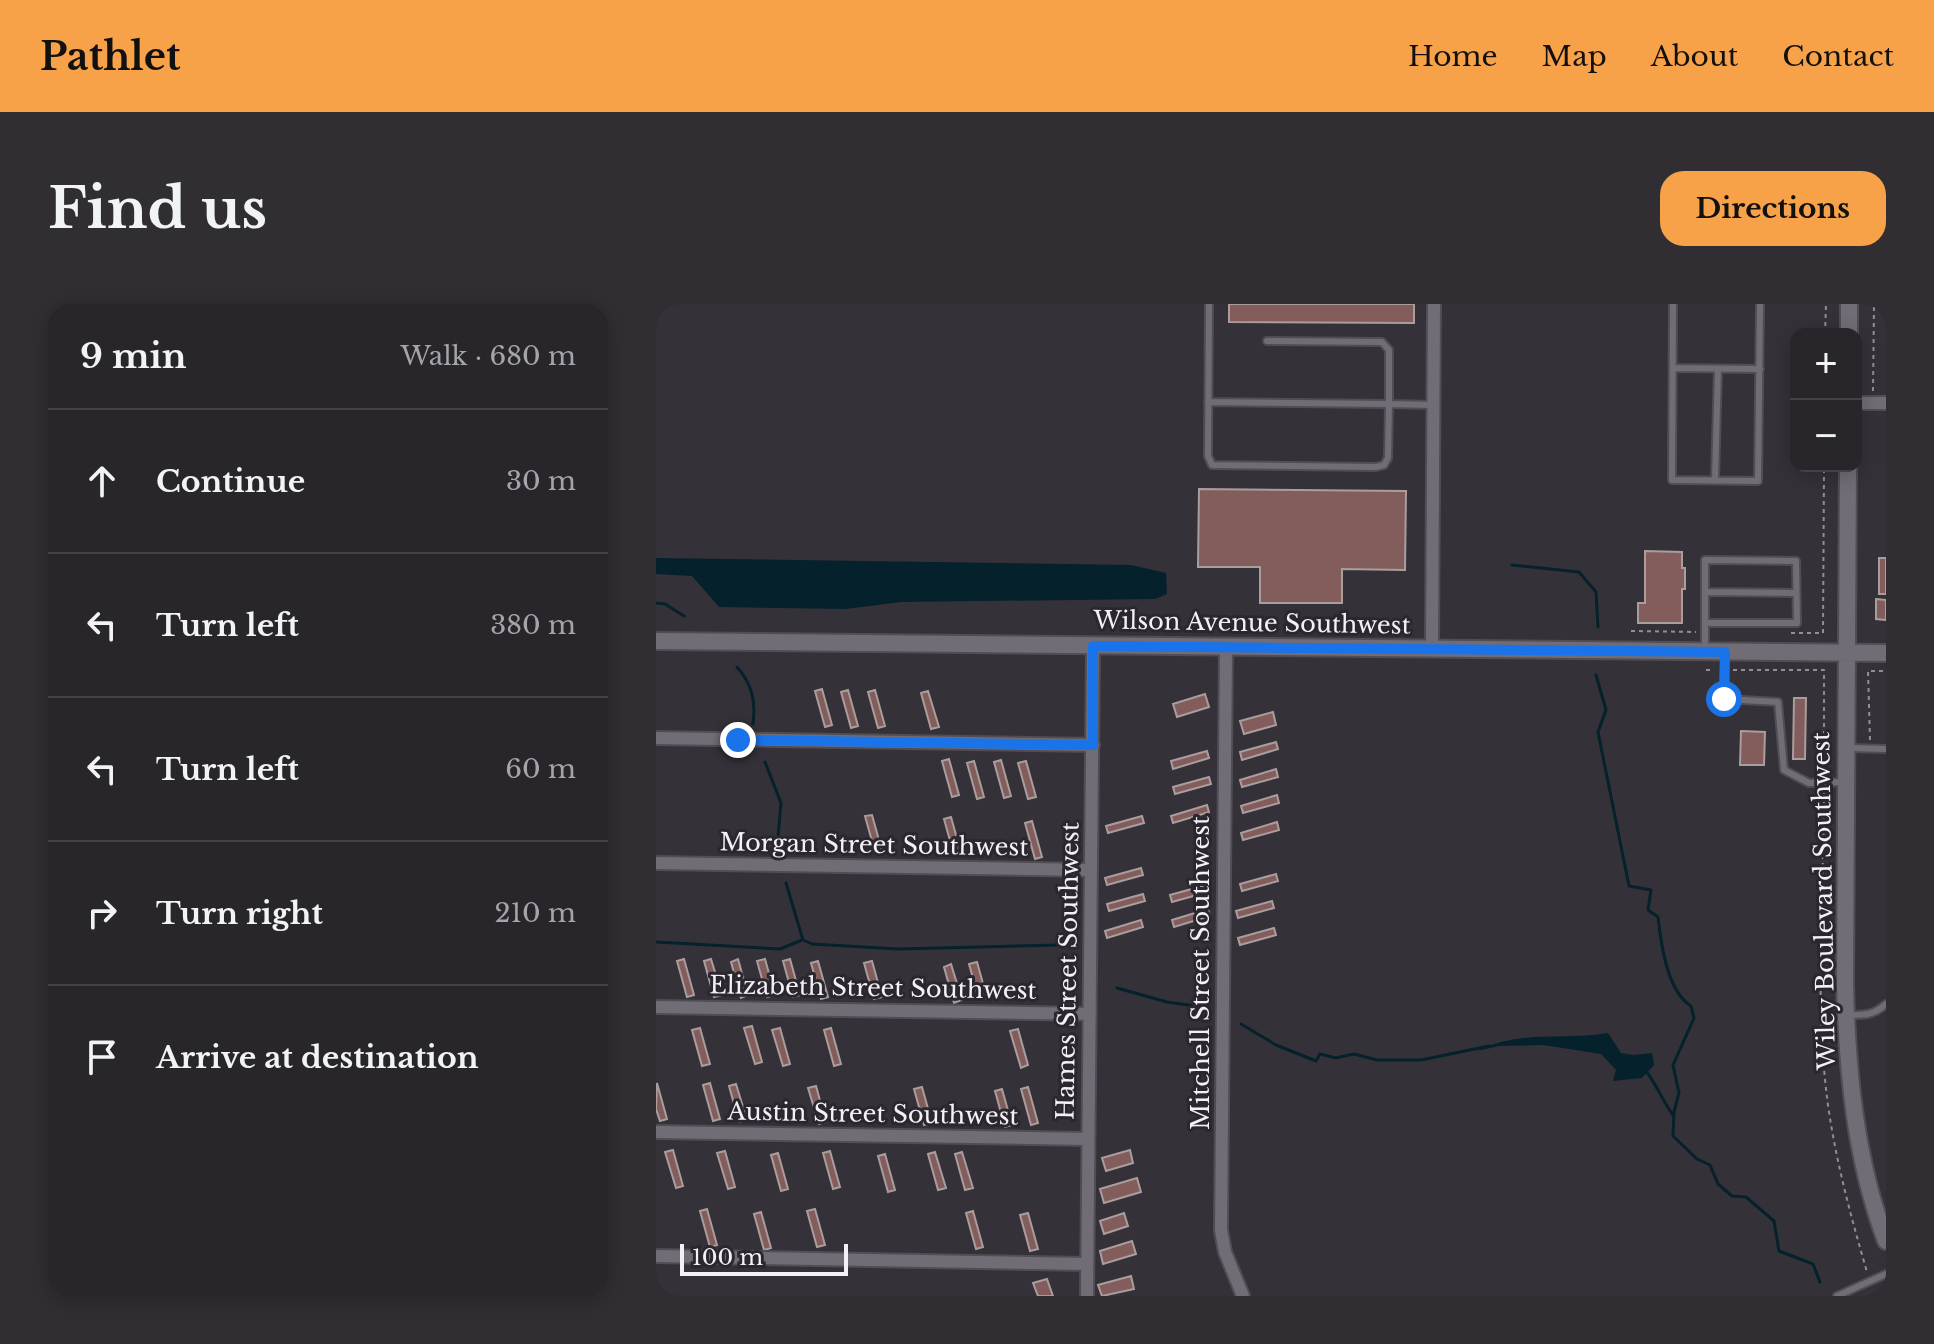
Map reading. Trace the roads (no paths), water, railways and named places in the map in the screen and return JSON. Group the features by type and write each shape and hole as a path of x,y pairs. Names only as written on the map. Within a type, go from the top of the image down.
{"street":[{"path":"1432,649 1434,304"},
{"path":"1849,304 1849,328"},
{"path":"1862,403 1886,403"},
{"name":"Wiley Boulevard Southwest","path":"1848,472 1846,1015 1853,1105 1870,1191 1886,1241"},
{"name":"Wilson Avenue Southwest","path":"656,641 1886,653"},
{"name":"Hames Street Southwest","path":"1087,1296 1093,646"},
{"name":"Mitchell Street Southwest","path":"1226,647 1221,1230 1225,1252 1243,1296"},
{"path":"656,738 1093,745"},
{"name":"Morgan Street Southwest","path":"656,863 1091,870"},
{"name":"Elizabeth Street Southwest","path":"656,1007 1090,1014"},
{"name":"Austin Street Southwest","path":"656,1132 1088,1139"},
{"path":"656,1256 1087,1264"}],"lane":[{"path":"1209,304 1208,456 1212,465 1384,465 1388,458 1389,350 1382,342 1267,341"},
{"path":"1673,304 1672,480 1758,481 1760,304"},
{"path":"1673,368 1760,369"},
{"path":"1715,480 1718,369"},
{"path":"1208,402 1433,405"},
{"path":"1705,623 1797,623 1796,561 1705,560 1705,592 1705,623 1705,652"},
{"path":"1705,592 1796,593"},
{"path":"1725,652 1724,699 1778,702 1784,770 1809,783 1846,782"},
{"path":"1846,748 1886,749"},
{"path":"1846,1015 1868,1015 1878,1012 1886,1004"},
{"path":"1837,1296 1886,1274"}],"water":[{"path":"656,558 1131,565 1166,573 1167,594 1155,599 901,602 846,609 719,607 692,576 656,574"},
{"path":"1608,1033 1621,1053 1652,1053 1654,1065 1642,1078 1613,1081 1616,1070 1601,1054 1543,1045 1499,1046 1477,1051 1510,1040"}],"waterway":[{"path":"1512,565 1579,572 1596,592 1598,627"},
{"path":"656,603 665,604 684,616"},
{"path":"737,667 752,693 753,724"},
{"path":"1596,675 1606,710 1598,732 1629,886 1651,890 1648,910 1658,917 1671,978 1676,990 1691,1006 1694,1018 1673,1065 1679,1093 1673,1136 1697,1159 1710,1165 1718,1184 1732,1196 1746,1197 1774,1221 1779,1251 1813,1264 1820,1282"},
{"path":"765,762 781,803 777,849"},
{"path":"786,883 803,940 812,944 898,949 1059,945"},
{"path":"656,942 780,949 802,940"},
{"path":"1117,988 1167,1002 1209,1008"},
{"path":"1241,1024 1276,1045 1316,1061 1320,1054 1336,1058 1354,1054 1377,1060 1421,1060 1489,1046"},
{"path":"1646,1071 1673,1115"}]}
